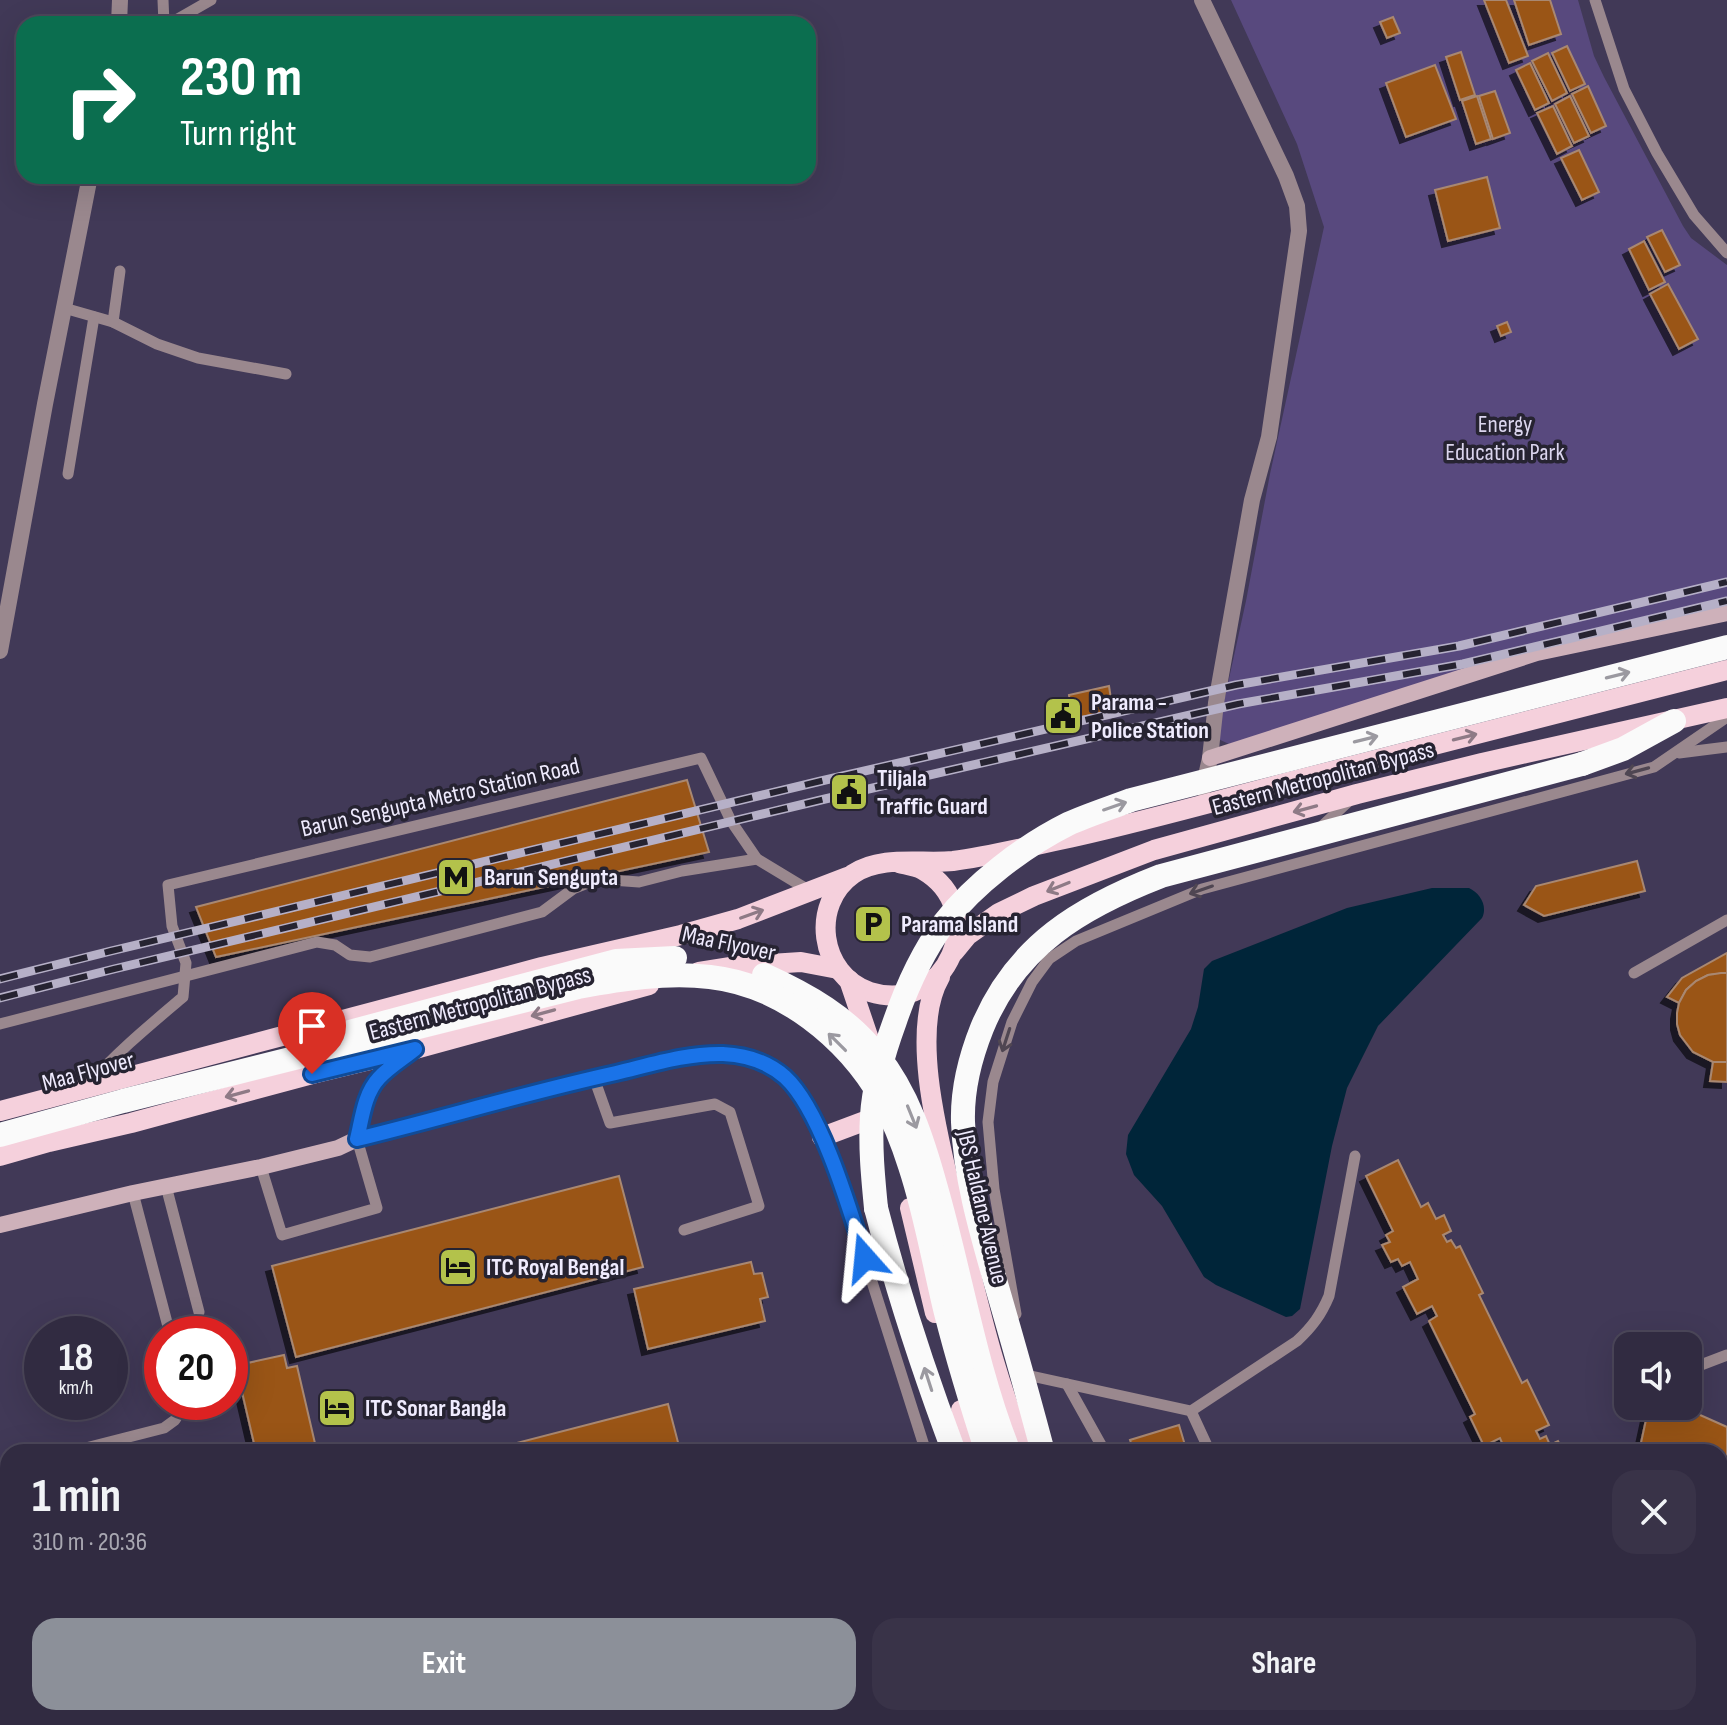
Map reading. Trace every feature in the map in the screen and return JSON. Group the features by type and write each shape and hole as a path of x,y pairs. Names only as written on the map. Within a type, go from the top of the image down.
{"highway":[{"path":"951,1444 904,1305 876,1208 872,1117 887,1042 911,978 934,938 961,903 994,872 1045,837 1131,800 1727,647"},
{"path":"1041,1444 982,1233 963,1121 968,1068 976,1043 986,1017 1021,961 1086,909 1161,876 1582,764 1623,749 1674,721"},
{"name":"Maa Flyover","path":"0,1123 616,961 675,958 762,974 830,1009 858,1033 878,1056 907,1104 923,1142 977,1354 1006,1444"},
{"name":"Maa Flyover","path":"0,1135 123,1101 578,987 620,979 677,975 713,977 746,985 773,995 827,1032 863,1072 882,1099 910,1164 919,1194 963,1378 984,1444"}],"main road":[{"path":"0,1111 542,967 738,919 875,864 954,861 1080,836 1727,670"},
{"name":"Eastern Metropolitan Bypass","path":"954,952 968,935 999,913 1034,896 1154,850 1482,763 1727,708"},
{"path":"844,975 868,991 888,996 909,993 929,985 944,970 954,952 958,928 954,904 941,884 922,869 899,863"},
{"path":"853,874 837,891 827,913 825,937 830,956 844,975 875,1055 926,1281 972,1444"},
{"name":"Eastern Metropolitan Bypass","path":"0,1156 699,972 801,962 844,975"},
{"name":"JBS Haldane Avenue","path":"944,970 932,990 928,1014 931,1094 996,1370 1021,1444"},
{"path":"822,1137 890,1112"}],"street":[{"path":"1199,805 1210,758 1216,703 1252,500 1269,437 1299,231 1297,206 1286,176 1202,0"},
{"path":"0,651 88,184"},
{"path":"1210,758 1537,653 1727,613"},
{"path":"0,1225 338,1148 357,1139 364,1106 379,1078 415,1049"}],"lane":[{"path":"182,16 211,0"},
{"path":"1595,0 1624,89 1657,153 1694,215 1727,253"},
{"path":"113,322 120,271"},
{"path":"64,308 113,322 157,344 198,358 286,374"},
{"path":"68,474 94,317"},
{"path":"1053,1444 1022,1344 994,1189 988,1122 993,1082 1012,1022 1032,982 1049,959 1076,941 1202,889 1654,767 1727,717"},
{"path":"1674,753 1727,747"},
{"name":"Barun Sengupta Metro Station Road","path":"185,976 186,963 172,926 168,885 701,758 731,821 757,859 811,892"},
{"path":"1276,868 1357,794"},
{"path":"0,1024 317,942 335,945 350,955 370,957 542,912 573,889 598,879 639,882 682,871 757,859"},
{"path":"1634,973 1727,920"},
{"path":"85,1089 138,1034 183,997 185,976"},
{"path":"261,1167 282,1235 377,1208 357,1139 679,1058 722,1054 743,1056 766,1064 784,1076 799,1093 822,1137 847,1203 923,1444"},
{"path":"594,1078 610,1123 715,1104 730,1112 759,1206 684,1230"},
{"path":"996,1370 1191,1411 1297,1341 1321,1314 1329,1296 1355,1156"},
{"path":"166,1186 199,1312"},
{"path":"133,1193 165,1316"},
{"path":"1702,1365 1727,1355"},
{"path":"1067,1384 1101,1444"},
{"path":"1191,1411 1206,1444"},
{"path":"101,1444 164,1428 175,1420"}],"green space":[{"name":"Energy Education Park","path":"1231,0 1578,0 1594,56 1683,226 1691,238 1727,265 1727,613 1449,683 1229,744 1216,738 1324,227 1297,144"}],"water":[{"path":"1432,888 1469,888 1482,900 1484,913 1378,1026 1347,1088 1332,1146 1300,1309 1286,1317 1204,1277 1162,1206 1134,1175 1126,1154 1128,1135 1191,1029 1204,969 1212,961 1347,908"}],"building":[{"path":"1484,0 1506,0 1528,56 1509,63"},
{"path":"1514,0 1550,0 1561,34 1529,45"},
{"path":"1393,17 1400,33 1387,38 1380,22"},
{"path":"1567,46 1585,84 1570,91 1552,53"},
{"path":"1461,52 1475,95 1460,100 1446,57"},
{"path":"1548,53 1567,93 1552,101 1532,61"},
{"path":"1530,63 1549,103 1535,110 1516,70"},
{"path":"1435,65 1456,119 1406,137 1386,83"},
{"path":"1588,86 1606,126 1591,133 1572,94"},
{"path":"1495,91 1510,133 1493,139 1479,96"},
{"path":"1477,96 1491,139 1476,144 1462,101"},
{"path":"1570,96 1589,136 1574,143 1555,104"},
{"path":"1553,106 1572,146 1557,154 1537,113"},
{"path":"1579,150 1599,192 1582,200 1561,158"},
{"path":"1487,177 1500,228 1448,241 1435,190"},
{"path":"1662,230 1680,265 1665,272 1647,237"},
{"path":"1644,241 1665,282 1649,290 1629,249"},
{"path":"1668,284 1698,339 1679,349 1650,294"},
{"path":"1507,322 1511,332 1501,336 1497,326"},
{"path":"1109,686 1113,712 1072,718 1069,695"},
{"name":"Barun Sengupta","path":"687,780 709,852 216,957 196,907"},
{"path":"1637,861 1645,891 1544,916 1524,905 1536,886"},
{"path":"1727,953 1727,973 1708,975 1696,981 1686,990 1679,1003 1667,997 1682,978"},
{"path":"1727,973 1727,1062 1713,1062 1693,1052 1680,1035 1677,1013 1686,990 1708,975"},
{"path":"1713,1062 1727,1062 1727,1082 1710,1081"},
{"path":"1398,1160 1421,1207 1428,1203 1436,1219 1444,1215 1451,1231 1443,1235 1456,1248 1460,1246 1483,1293 1479,1295 1522,1383 1527,1380 1549,1425 1536,1431 1540,1439 1546,1436 1550,1444 1503,1444 1500,1438 1483,1444 1470,1417 1475,1414 1429,1321 1437,1316 1432,1306 1417,1314 1403,1287 1418,1279 1410,1262 1402,1266 1398,1259 1391,1262 1382,1245 1390,1242 1386,1235 1393,1231 1366,1176"},
{"name":"ITC Royal Bengal","path":"619,1176 643,1267 296,1357 272,1266"},
{"path":"751,1262 754,1274 762,1273 768,1297 760,1299 765,1321 648,1349 634,1289"},
{"path":"284,1355 287,1368 297,1366 315,1444 254,1444 248,1418 248,1363"},
{"path":"668,1404 678,1444 513,1444"},
{"path":"1702,1416 1727,1427 1727,1444 1641,1444 1646,1420 1702,1420"},
{"path":"1179,1425 1185,1444 1131,1444 1130,1440"}],"railway":[{"path":"0,979 821,781 1236,685 1459,646 1727,582"},
{"path":"0,998 825,799 1238,704 1463,664 1727,601"}],"place":[{"name":"Parama - Police Station","path":"1063,716"},
{"name":"Tiljala Traffic Guard","path":"849,792"},
{"name":"Barun Sengupta","path":"456,877"},
{"name":"Parama Island","path":"873,924"},
{"name":"ITC Royal Bengal","path":"458,1267"},
{"name":"ITC Sonar Bangla","path":"337,1408"}],"route":[{"path":"312,1074 415,1049 379,1078 369,1093 357,1139 679,1058 722,1054 743,1056 766,1064 784,1076 799,1093 822,1137 865,1258"}]}
